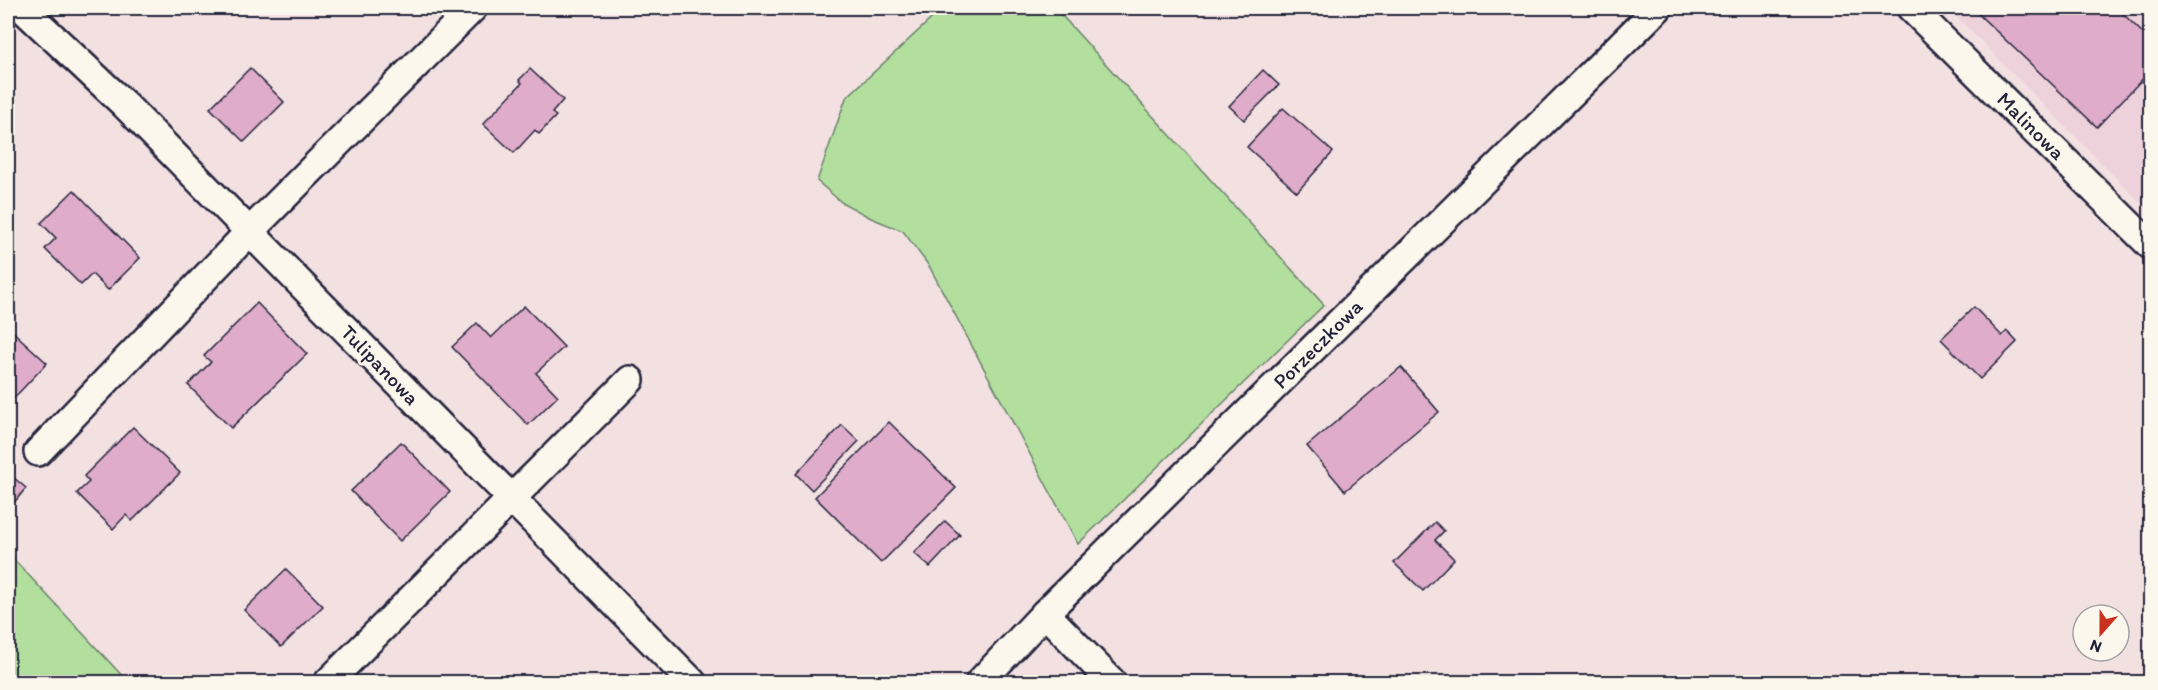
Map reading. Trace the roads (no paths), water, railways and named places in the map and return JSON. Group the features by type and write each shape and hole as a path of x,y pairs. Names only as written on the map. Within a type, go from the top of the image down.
{"street":[{"name":"Tulipanowa","path":"22,8 125,105 692,682"},
{"path":"39,452 249,232 473,8"},
{"name":"Porzeczkowa","path":"980,682 1045,613 1658,8"},
{"name":"Malinowa","path":"1911,8 2151,245"},
{"path":"328,682 630,380"},
{"path":"1045,613 1112,682"}]}
